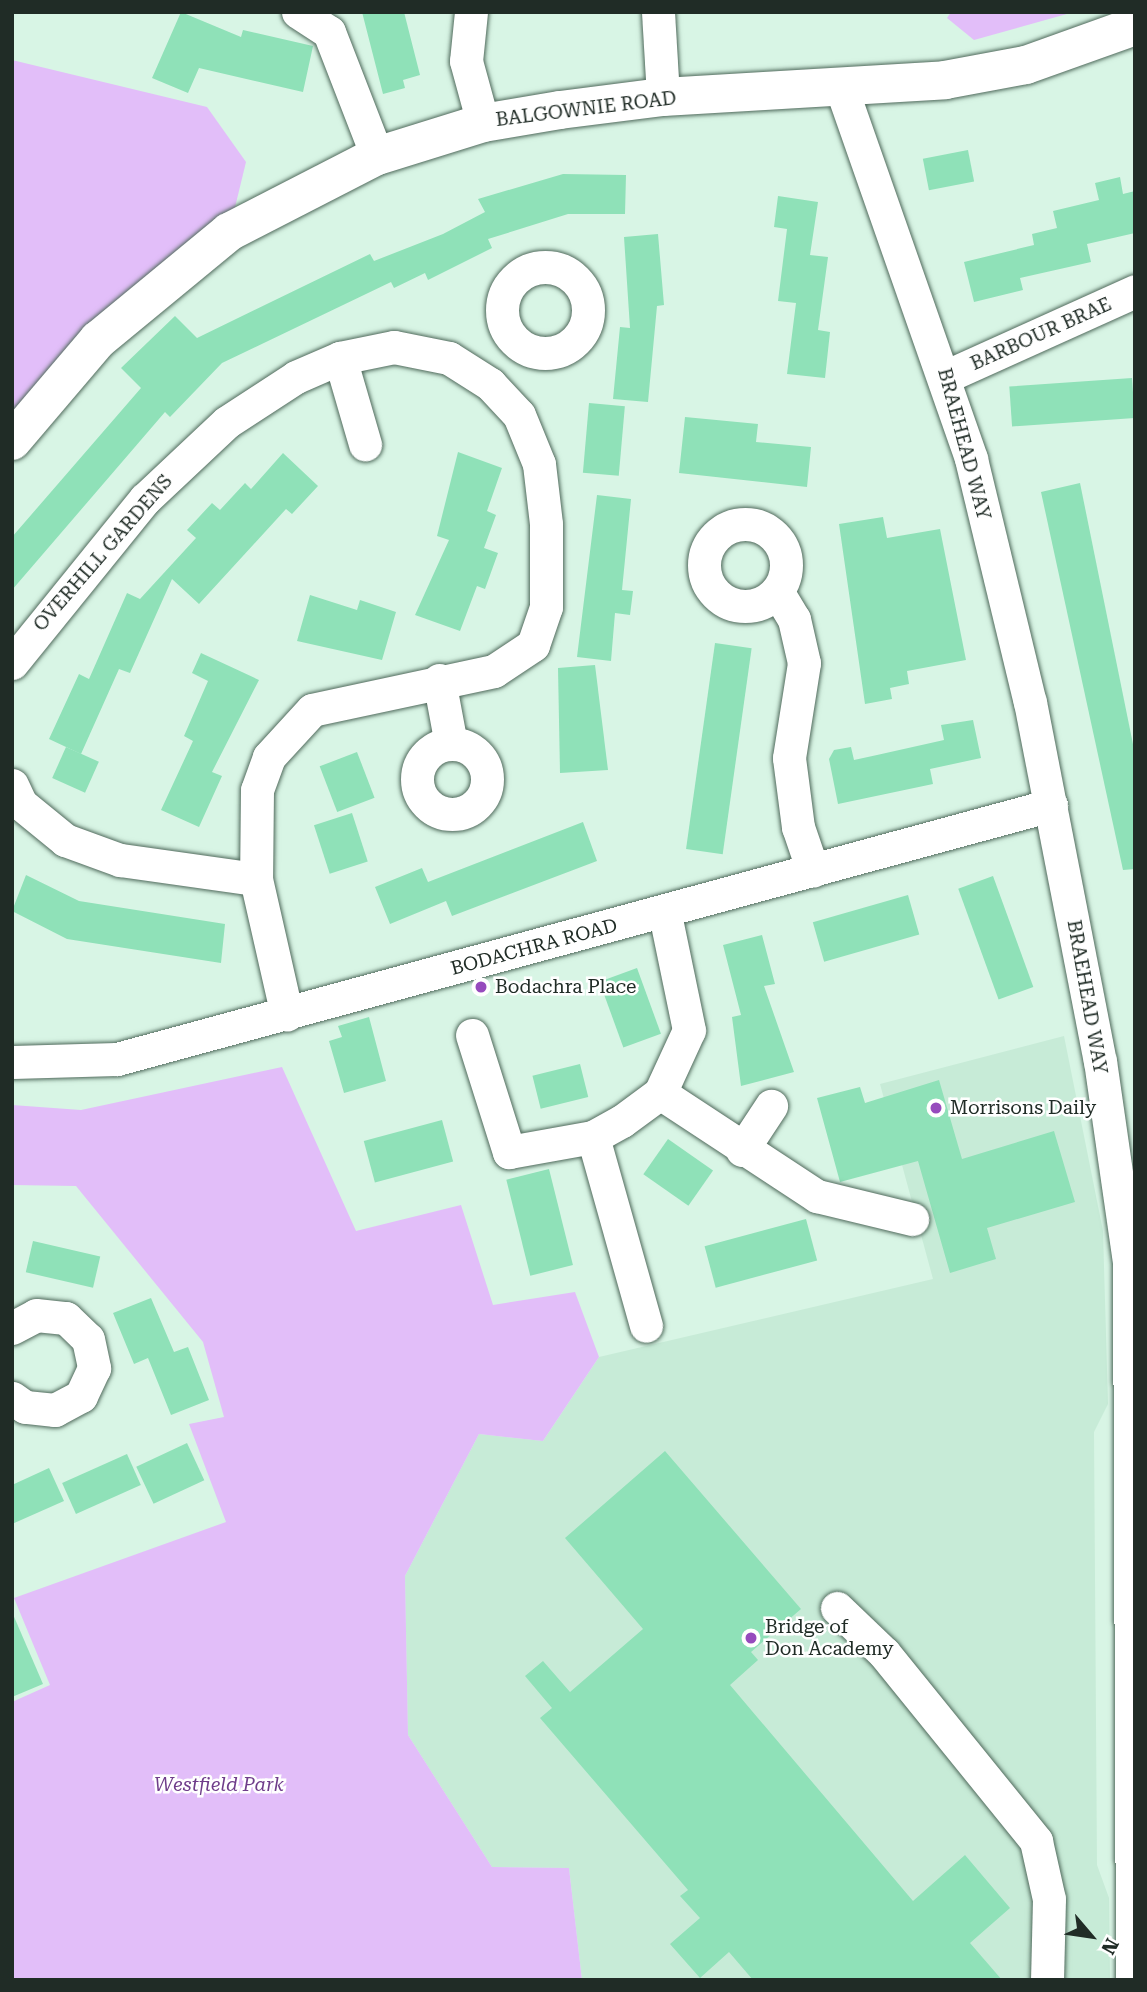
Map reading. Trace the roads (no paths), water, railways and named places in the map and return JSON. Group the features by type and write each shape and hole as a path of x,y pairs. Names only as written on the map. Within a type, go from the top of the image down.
{"street":[{"path":"298,12 329,32 377,156"},
{"path":"471,12 466,61 483,123"},
{"path":"658,12 663,97"},
{"name":"BALGOWNIE ROAD","path":"12,441 98,340 229,232 377,156 483,123 663,97 945,80 1026,65 1135,26"},
{"name":"BRAEHEAD WAY","path":"841,87 947,376 1051,805 1127,1240 1133,1571 1132,1980"},
{"name":"BARBOUR BRAE","path":"947,376 1135,291"},
{"path":"490,384 518,343"},
{"name":"OVERHILL GARDENS","path":"12,663 145,499 227,422 296,376 340,358 394,347 449,358 490,384 519,415 539,464 546,607 533,645 494,670 312,710 288,732 269,757 257,790 256,879 287,1015"},
{"path":"340,358 365,444"},
{"path":"776,591 794,620 804,663 789,758 798,827 813,871"},
{"path":"439,680 452,744"},
{"path":"12,785 21,804 65,840 120,860 256,879"},
{"name":"BODACHRA ROAD","path":"12,1062 117,1059 665,914 1051,805"},
{"path":"472,1035 509,1152 593,1137 660,1093 690,1030 665,914"},
{"path":"660,1093 742,1150 817,1196 912,1219"},
{"path":"742,1150 771,1106"},
{"path":"593,1137 646,1326"},
{"path":"12,1328 36,1315 66,1318 88,1339 94,1368 81,1395 55,1410 12,1398"},
{"path":"837,1608 884,1653 1036,1841 1049,1899 1047,1980"}],"place":[{"name":"Bodachra Place","path":"481,987"},
{"name":"Morrisons Daily","path":"936,1108"},
{"name":"Bridge of Don Academy","path":"751,1638"}],"park label":[{"name":"Westfield Park","path":"219,1785"}]}
